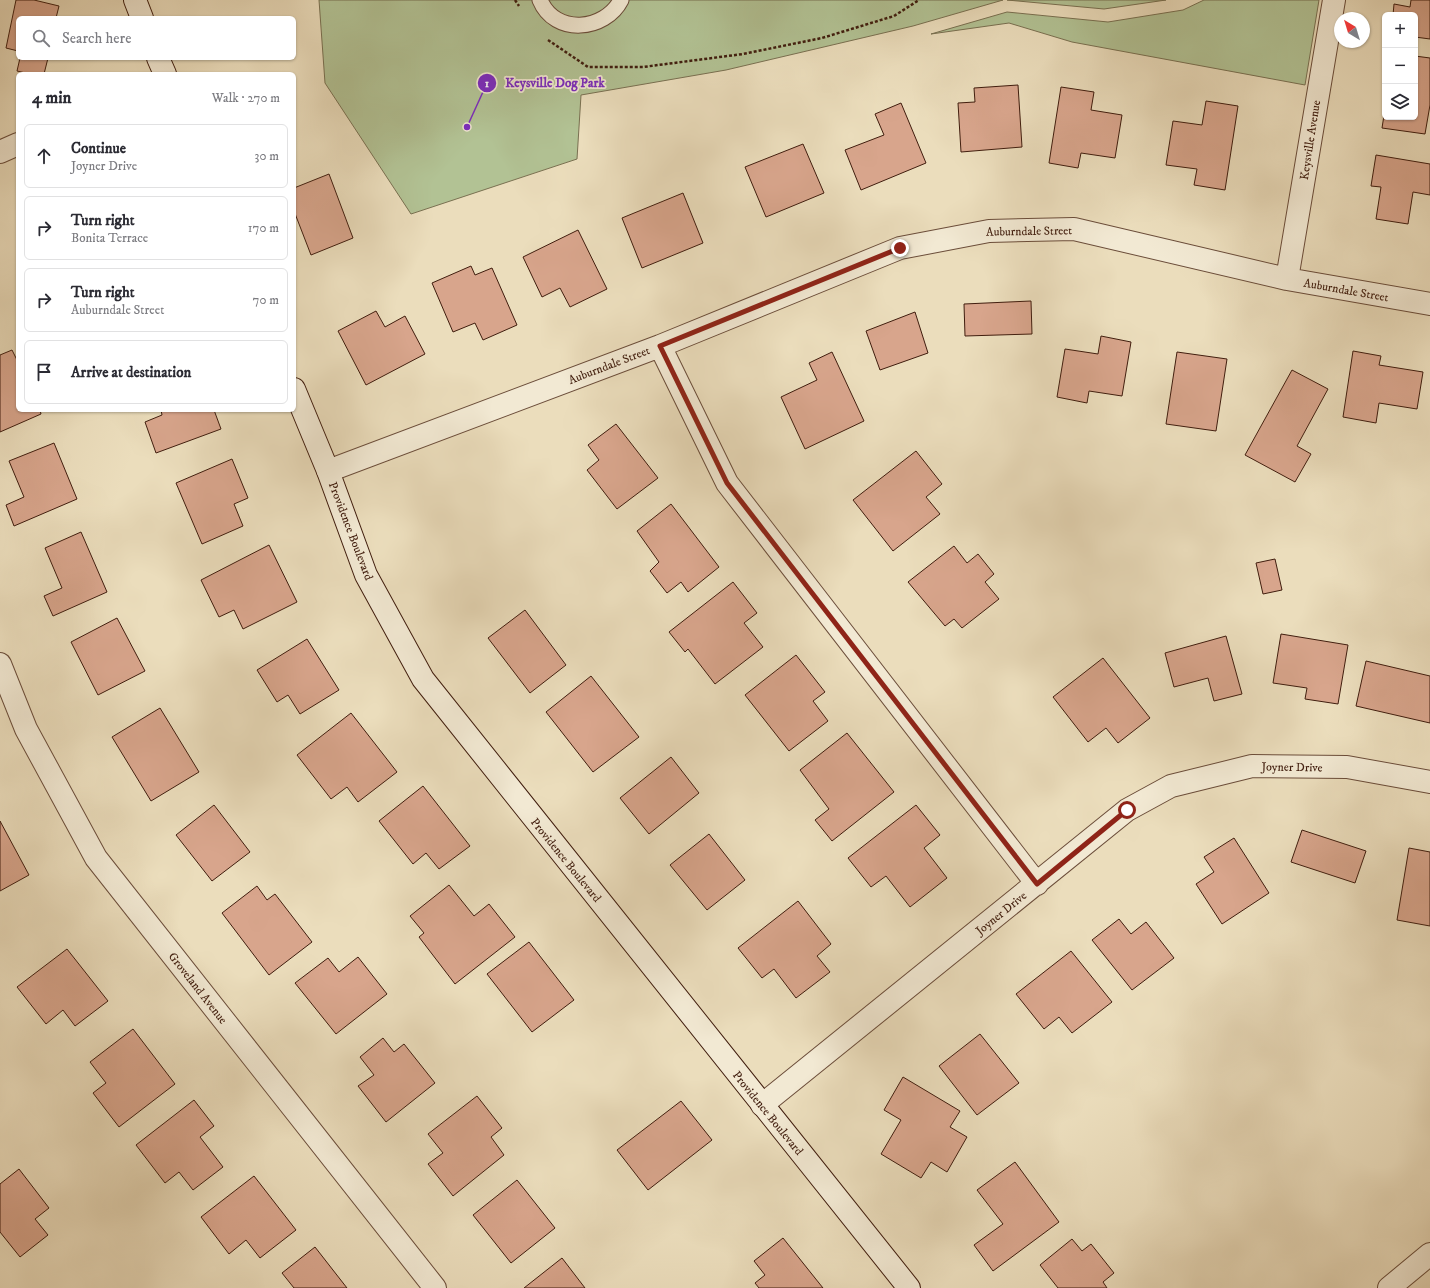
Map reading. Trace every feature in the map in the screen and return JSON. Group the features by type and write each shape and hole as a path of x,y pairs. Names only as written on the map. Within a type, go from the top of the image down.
{"street":[{"path":"135,0 141,16"},
{"name":"Keysville Avenue","path":"1287,279 1334,0"},
{"path":"159,60 164,72"},
{"path":"0,152 16,145"},
{"name":"Auburndale Street","path":"328,471 660,346 900,248 989,231 1074,229 1287,279 1430,304"},
{"path":"660,346 727,483 1037,884"},
{"name":"Providence Boulevard","path":"296,394 328,471 366,575 422,679 909,1288"},
{"name":"Groveland Avenue","path":"0,664 26,730 96,858 435,1288"},
{"name":"Joyner Drive","path":"762,1105 1127,810 1171,786 1252,766 1347,767 1430,782"},
{"path":"1389,1288 1430,1254"}],"lane":[{"path":"540,0 551,15 564,23 578,26 593,24 606,18 617,8 621,0"}],"path":[{"path":"515,0 524,12"},
{"path":"542,36 588,67 643,67 743,54 822,38 894,16 920,0"}],"green space":[{"path":"319,0 1003,0 913,26 726,70 581,95 577,159 411,214 325,83"},
{"path":"1007,0 1166,0 1104,9"},
{"path":"1204,0 1319,0 1305,85 1072,42 1009,23 931,34 1007,12 1108,22 1183,10"}],"building":[{"path":"16,0 34,0 59,6 56,16 16,16 16,50 6,48"},
{"path":"1411,0 1430,0 1430,39 1418,37 1418,12 1393,12 1394,4 1410,7"},
{"path":"1418,56 1430,58 1430,105 1425,134 1382,128 1383,120 1418,120"},
{"path":"20,60 48,60 44,72 17,71"},
{"path":"1018,85 1022,147 961,152 958,103 975,102 974,88"},
{"path":"1061,87 1094,92 1091,110 1122,115 1115,158 1081,153 1078,168 1049,163"},
{"path":"1206,101 1238,106 1225,190 1194,185 1197,169 1166,165 1173,121 1202,125"},
{"path":"901,103 926,163 861,190 845,150 884,135 875,114"},
{"path":"803,144 824,193 766,217 745,167"},
{"path":"1376,155 1430,164 1430,195 1413,192 1408,224 1376,219 1381,187 1371,186"},
{"path":"329,174 353,238 311,255 296,216 296,187"},
{"path":"683,193 703,243 642,268 622,218"},
{"path":"578,230 607,289 570,307 560,288 542,297 523,257"},
{"path":"471,266 475,275 492,268 517,325 483,340 475,323 453,332 432,283"},
{"path":"1031,301 1032,334 965,336 964,304"},
{"path":"376,311 385,327 405,316 425,354 366,385 338,331"},
{"path":"915,312 928,353 880,370 866,331"},
{"path":"1101,336 1131,342 1122,396 1089,391 1087,403 1057,397 1065,349 1098,354"},
{"path":"12,350 16,358 16,412 40,412 41,414 0,432 0,355"},
{"path":"1353,351 1381,356 1379,365 1423,372 1417,409 1379,403 1376,423 1343,417"},
{"path":"832,352 864,421 805,449 781,397 817,380 809,363"},
{"path":"1177,352 1227,359 1216,431 1166,424"},
{"path":"1292,370 1328,389 1297,446 1311,454 1295,482 1245,455"},
{"path":"161,412 215,412 221,429 156,453 145,422 162,415"},
{"path":"616,424 658,478 617,509 587,470 599,460 588,445"},
{"path":"54,443 77,499 14,526 6,505 24,497 9,461"},
{"path":"916,451 942,484 926,497 940,514 893,551 853,500"},
{"path":"232,459 248,498 234,504 243,526 202,544 176,483"},
{"path":"671,504 719,567 688,592 681,582 667,593 650,571 659,562 637,531"},
{"path":"81,532 107,592 53,616 44,596 62,588 45,548"},
{"path":"269,545 297,602 243,629 234,610 219,617 201,580"},
{"path":"954,546 967,563 978,554 994,574 985,582 999,599 962,628 954,619 945,626 908,582"},
{"path":"1275,559 1282,590 1263,594 1256,563"},
{"path":"733,582 757,613 744,623 763,647 715,684 688,649 685,652 669,632"},
{"path":"525,610 566,665 530,693 488,638"},
{"path":"117,618 145,671 98,695 71,642"},
{"path":"1281,634 1348,645 1338,704 1305,699 1307,688 1273,683"},
{"path":"1226,636 1242,694 1214,701 1208,678 1174,687 1165,653"},
{"path":"307,639 339,690 300,714 288,695 277,702 257,670"},
{"path":"796,655 825,692 813,701 828,721 789,751 745,695"},
{"path":"1103,658 1150,718 1118,743 1106,728 1088,742 1053,697"},
{"path":"1366,661 1430,676 1430,723 1356,706"},
{"path":"591,676 639,737 593,772 546,712"},
{"path":"160,708 199,772 151,801 112,737"},
{"path":"351,713 397,772 358,802 347,787 331,799 297,755"},
{"path":"847,733 894,792 832,841 815,820 829,809 800,770"},
{"path":"671,757 699,793 649,834 620,798"},
{"path":"423,786 470,846 439,869 426,853 413,864 379,821"},
{"path":"214,805 250,852 212,881 176,835"},
{"path":"916,805 940,835 924,848 947,878 910,907 886,876 871,887 848,858"},
{"path":"0,821 29,875 0,891"},
{"path":"1302,830 1366,851 1355,883 1291,862"},
{"path":"709,834 745,880 707,910 670,865"},
{"path":"1234,838 1269,893 1222,924 1196,884 1214,872 1204,857"},
{"path":"1409,848 1430,852 1430,926 1397,920"},
{"path":"449,885 474,916 489,904 515,937 455,984 419,937 424,933 410,916"},
{"path":"257,886 267,900 275,894 312,942 269,975 222,913"},
{"path":"798,901 831,944 817,956 830,972 796,998 774,969 762,978 738,948"},
{"path":"1119,919 1131,934 1146,922 1174,958 1132,990 1092,940"},
{"path":"529,942 574,1000 532,1032 487,974"},
{"path":"67,949 108,1001 75,1026 63,1010 46,1024 17,987"},
{"path":"1071,951 1112,1002 1072,1033 1059,1017 1044,1029 1016,994"},
{"path":"358,957 387,994 336,1034 295,983 328,958 339,972"},
{"path":"133,1029 175,1084 119,1127 93,1093 106,1083 90,1062"},
{"path":"980,1034 1019,1083 977,1115 939,1066"},
{"path":"383,1038 394,1052 404,1044 435,1083 386,1122 358,1086 374,1075 360,1057"},
{"path":"903,1077 960,1111 950,1127 967,1137 947,1172 931,1162 921,1178 881,1154 901,1120 884,1110"},
{"path":"477,1096 502,1128 491,1137 504,1155 453,1196 428,1164 443,1153 428,1134"},
{"path":"194,1100 214,1126 200,1137 223,1167 193,1190 179,1172 165,1183 136,1145"},
{"path":"681,1101 712,1140 648,1190 617,1150"},
{"path":"1015,1162 1059,1222 993,1271 974,1245 1003,1224 977,1190"},
{"path":"19,1169 49,1208 35,1219 48,1235 20,1257 0,1232 0,1184"},
{"path":"254,1176 296,1230 260,1258 246,1240 229,1254 201,1217"},
{"path":"517,1180 555,1228 511,1263 473,1215"},
{"path":"783,1238 823,1288 759,1288 755,1283 765,1275 754,1261"},
{"path":"1072,1239 1082,1251 1091,1244 1114,1273 1103,1282 1107,1288 1058,1288 1040,1265"},
{"path":"315,1247 347,1288 294,1288 282,1273"},
{"path":"562,1258 585,1288 524,1288"}],"place":[{"name":"Keysville Dog Park","path":"467,127"}],"route":[{"path":"900,248 660,346 727,483 1037,884 1127,810"}]}
